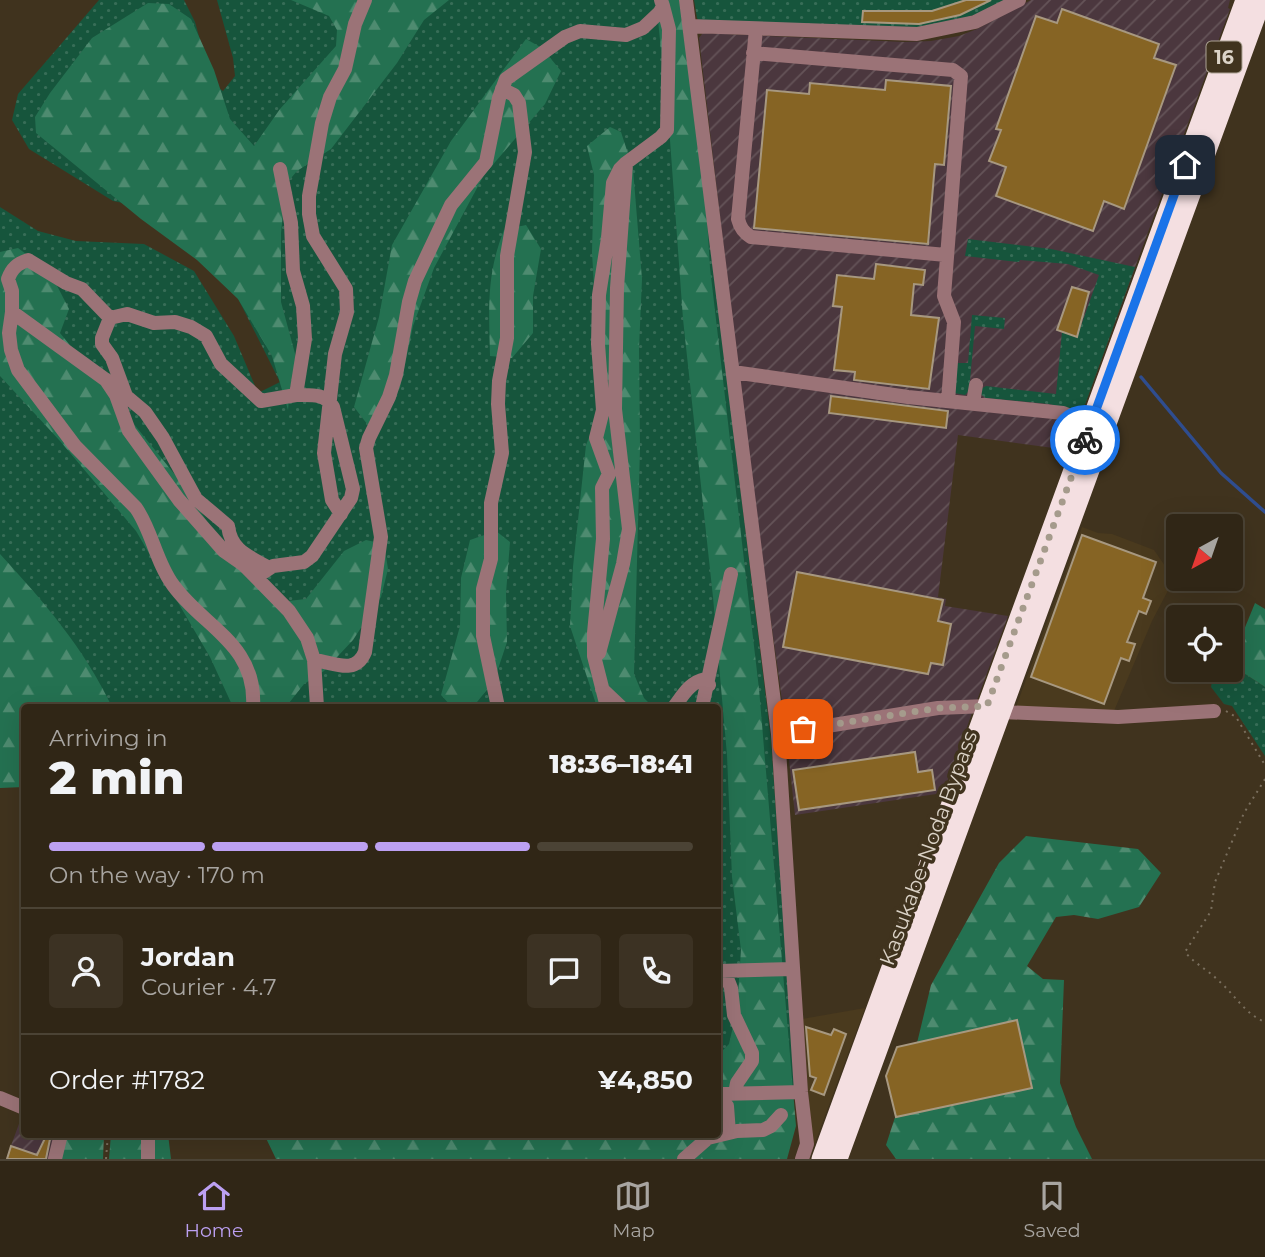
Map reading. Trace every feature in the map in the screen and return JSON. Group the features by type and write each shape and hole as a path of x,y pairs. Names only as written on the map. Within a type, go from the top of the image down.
{"highway":[{"name":"Kasukabe-Noda Bypass","path":"838,1159 995,709 1090,424 1258,2"},
{"name":"Kasukabe-Noda Bypass","path":"821,1159 995,709 1258,2"}],"street":[{"path":"341,514 332,500 324,453 335,354 347,312 346,289 313,236 309,196 322,123 330,97 345,69 355,24 365,0"},
{"path":"686,0 778,734 801,1092 807,1144 802,1159"},
{"path":"690,26 918,34 957,28 975,22 1019,0"},
{"path":"314,660 351,667 357,664 365,652 380,537 366,448 396,375 415,281 451,205 486,162 506,79 565,37 580,31 626,35 643,28 660,12 662,3"},
{"path":"606,704 596,665 594,633 603,539 601,488 609,474 596,438 603,410 598,344 600,295 613,183 626,163 662,137 667,130 669,29 662,3"},
{"path":"756,29 739,226 751,237 946,255"},
{"path":"753,53 953,71 958,73 962,80 944,296 954,322 948,401"},
{"path":"497,704 483,635 483,589 491,559 492,503 502,453 498,404 499,381 507,338 507,256 525,152 519,103 514,95 502,89"},
{"path":"596,665 611,617 629,529 615,409 617,288 626,163"},
{"path":"280,169 291,223 293,271 303,306 305,339 296,395"},
{"path":"110,318 82,289 66,283 28,260 19,263 8,279 12,291 10,342 18,370 75,446 144,519 173,587 232,643 246,667 254,696 253,704"},
{"path":"12,312 106,380 116,395 129,431 179,500 224,551 244,565 289,611 307,638 314,660 317,704"},
{"path":"110,318 127,314 154,323 174,322 191,327 206,336 221,364 261,401 296,395 319,396 329,400 333,407 353,489 351,498 312,556 304,562 268,568 244,565"},
{"path":"110,318 102,344 113,358 126,396 145,412 163,438 196,499 228,526 229,539 268,568"},
{"path":"733,372 908,397 1063,413 1090,424"},
{"path":"973,403 976,385"},
{"path":"263,585 263,576 268,568"},
{"path":"703,704 731,574"},
{"path":"676,704 695,683 705,679 709,685"},
{"path":"602,690 618,704"},
{"path":"778,734 938,708 1118,717 1214,711"},
{"path":"721,971 793,969"},
{"path":"721,973 727,978 731,988 734,1015 752,1053 752,1061 737,1083 735,1093"},
{"path":"721,1094 801,1092"},
{"path":"0,1098 21,1107"},
{"path":"721,1106 727,1106 729,1133"},
{"path":"721,1135 763,1130 771,1126 780,1115"},
{"path":"55,1159 60,1138"},
{"path":"148,1138 148,1159"},
{"path":"684,1159 708,1138"}],"path":[{"path":"1214,711 1228,711 1236,717 1265,765"},
{"path":"1265,779 1244,813 1215,882 1211,911 1185,952 1196,965 1218,979 1253,1017 1265,1021"},
{"path":"106,1159 108,1138"}],"shaded area":[{"path":"1031,0 1230,0 1230,9 1068,450 958,435 938,597 946,599 945,606 1008,616 976,703 911,706 791,726 785,722 749,463 699,38 703,33 931,41 959,36 977,29"},
{"path":"1082,527 1098,533 1112,534 1154,550 1166,567 1167,592 1114,711 1016,707"},
{"path":"972,713 943,793 795,815 787,742 791,737 922,715"},
{"path":"865,1008 813,1148 802,1019"},
{"path":"21,1118 21,1138 58,1138 52,1159 6,1159"}],"green space":[{"path":"99,0 184,0 195,22 212,83 223,91 235,76 233,58 217,0 681,0 771,740 795,1084 793,1087 721,1089 721,704 21,704 21,713 0,757 0,207 38,231 76,241 144,244 194,271 234,336 258,393 280,382 207,237 177,214 113,201 29,149 12,120 18,94"},
{"path":"291,0 449,0 424,20 397,63 331,149 297,171 286,184 281,233 281,302 297,361 288,410 272,356 238,299 197,260 141,219 36,133 35,117 92,38 148,3 169,4 191,19 214,70 230,119 254,146 280,109 336,46 337,30 329,16"},
{"path":"656,0 691,0 698,64 710,268 759,689 796,1126 787,1159 276,1159 266,1138 721,1138 721,1052 729,1044 737,1009 741,950 732,877 727,755 683,319 670,140"},
{"path":"694,0 1005,0 978,14 929,28 699,21"},
{"path":"526,39 542,48 561,71 545,104 484,175 434,268 413,326 400,388 371,429 354,407 379,317 392,245 451,141"},
{"path":"610,127 621,132 633,169 642,279 634,674 644,698 650,704 596,704 570,626 573,567 586,445 601,408 592,252 594,175 587,146"},
{"path":"526,225 541,249 533,296 533,333 512,358 490,356 491,277 498,246 504,230"},
{"path":"968,239 1051,249 1135,267 1082,413 1049,404 986,398 980,394 981,389 986,386 1056,394 1062,332 1077,337 1099,275 1068,264 965,256"},
{"path":"18,248 50,272 69,309 60,333 176,476 230,555 288,601 306,599 344,551 366,540 384,544 388,569 381,597 353,640 324,671 304,684 289,704 232,704 210,657 136,531 60,441 0,376 0,252"},
{"path":"972,315 1005,318 1004,329 975,326 969,391 965,395 954,393 956,363 968,363"},
{"path":"496,531 510,542 506,593 507,642 494,681 475,704 449,704 441,695 460,626 461,578 470,540"},
{"path":"0,554 76,645 110,704 21,704 21,787 0,788"},
{"path":"1255,603 1265,609 1265,687 1243,673 1243,632"},
{"path":"1243,673 1265,687 1265,756 1232,706 1224,704 1211,687 1212,682 1243,682"},
{"path":"1026,836 1138,849 1161,873 1139,907 1098,919 1074,915 1056,917 1027,966 1043,979 1064,980 1060,1083 1076,1127 1092,1159 896,1159 886,1145 911,1068 931,985 999,863"},
{"path":"63,1138 104,1138 103,1159 57,1159"},
{"path":"111,1138 168,1138 171,1159 109,1159"}],"building":[{"path":"966,0 991,0 960,15 919,24 862,22 863,11 932,11"},
{"path":"1062,9 1159,44 1154,58 1176,65 1124,209 1104,201 1093,231 996,196 1006,167 989,161 1001,130 996,129 1036,16 1057,23"},
{"path":"886,80 951,86 944,165 935,164 928,244 754,228 767,90 809,94 810,83 885,90"},
{"path":"876,264 925,270 923,285 914,284 911,315 939,318 929,389 854,380 855,372 834,370 842,307 833,306 837,275 874,279"},
{"path":"1072,287 1089,292 1077,337 1057,330"},
{"path":"831,396 948,411 946,428 829,413"},
{"path":"1082,535 1156,562 1143,598 1151,601 1146,614 1139,611 1127,642 1135,644 1129,661 1121,658 1104,704 1031,677"},
{"path":"797,572 943,600 938,621 951,624 943,665 931,663 928,674 783,647"},
{"path":"915,752 918,772 932,770 935,790 799,810 793,770"},
{"path":"1017,1020 1032,1088 896,1117 886,1076 897,1047"},
{"path":"806,1027 831,1035 834,1029 846,1034 824,1095 811,1090 816,1078 810,1076"},
{"path":"45,1138 50,1138 46,1159 7,1159 11,1146 37,1155"}],"waterway":[{"path":"1141,377 1221,473 1265,512"}],"way so far":[{"path":"803,729 938,708 987,706 1085,440"}],"route":[{"path":"1085,440 1185,165"}]}
